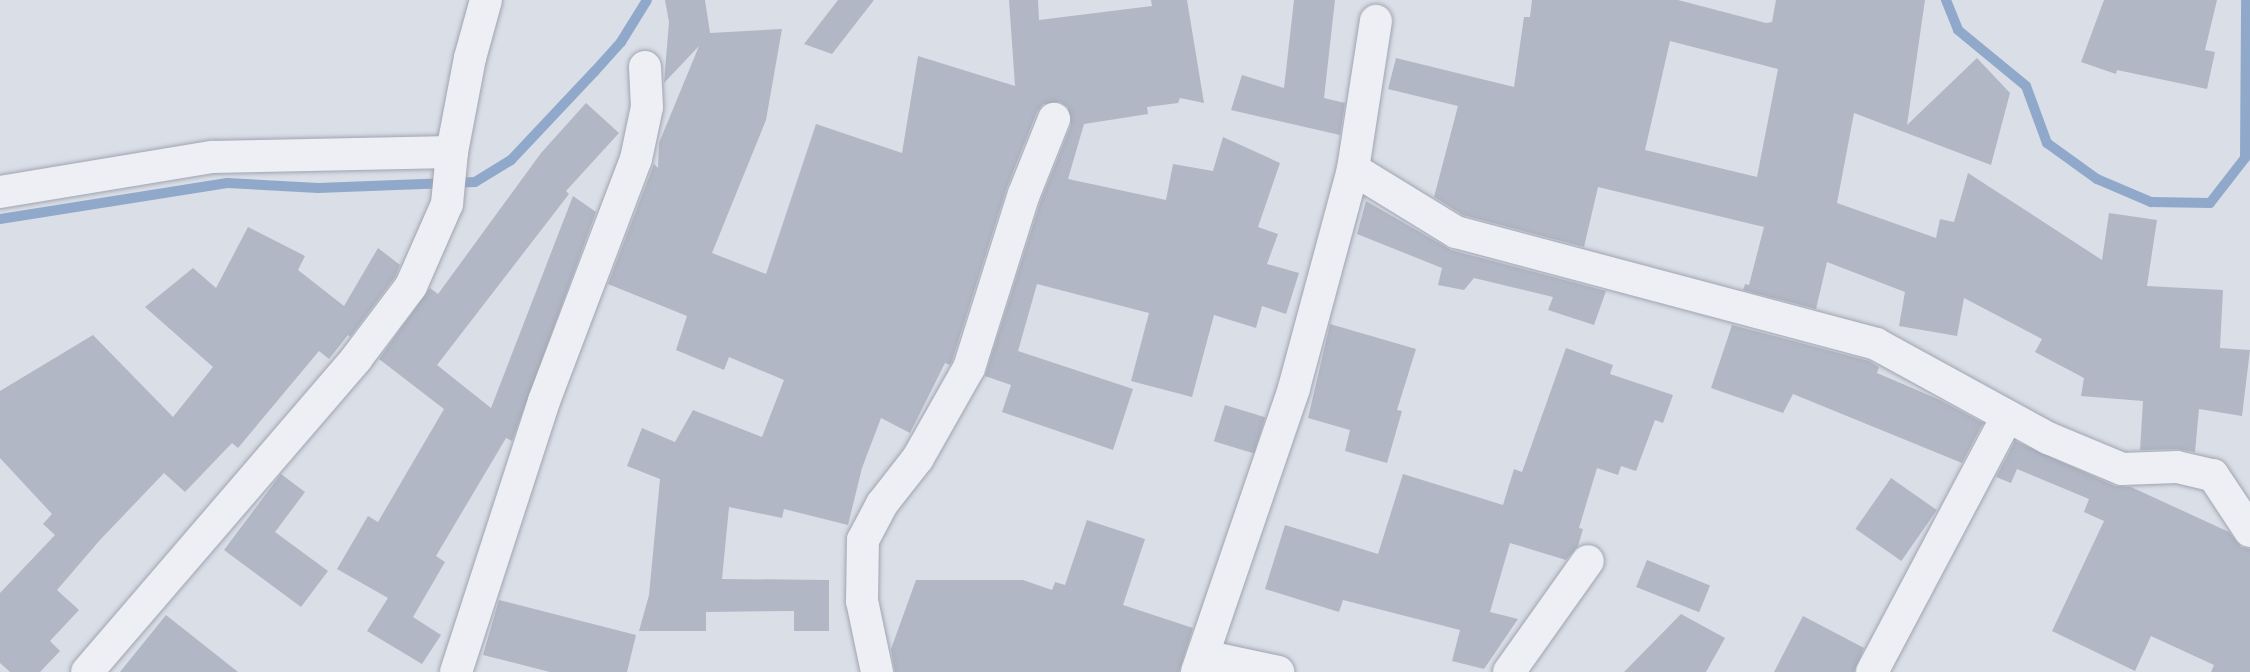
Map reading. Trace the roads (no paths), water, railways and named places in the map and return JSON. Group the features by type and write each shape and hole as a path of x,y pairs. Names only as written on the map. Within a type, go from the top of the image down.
{"street":[{"path":"87,672 356,359 411,286 447,204 451,160 470,58 486,0"},
{"path":"1278,672 1200,664 1294,388 1353,169 1376,21"},
{"path":"456,672 544,401 636,159 647,107 645,67"},
{"path":"877,672 862,601 863,540 882,504 918,458 970,368 1024,194 1054,119"},
{"path":"0,192 212,157 451,160"},
{"path":"1353,169 1456,232 1876,344 2007,417 2122,469 2177,467 2213,475 2250,531"},
{"path":"1872,672 2007,417"},
{"path":"1509,672 1588,561"}],"waterway":[{"path":"0,219 227,183 318,188 475,182 511,160 621,42 647,0"},
{"path":"1946,0 1958,30 2026,86 2047,143 2097,179 2151,202 2210,203 2245,158 2246,0"}]}
